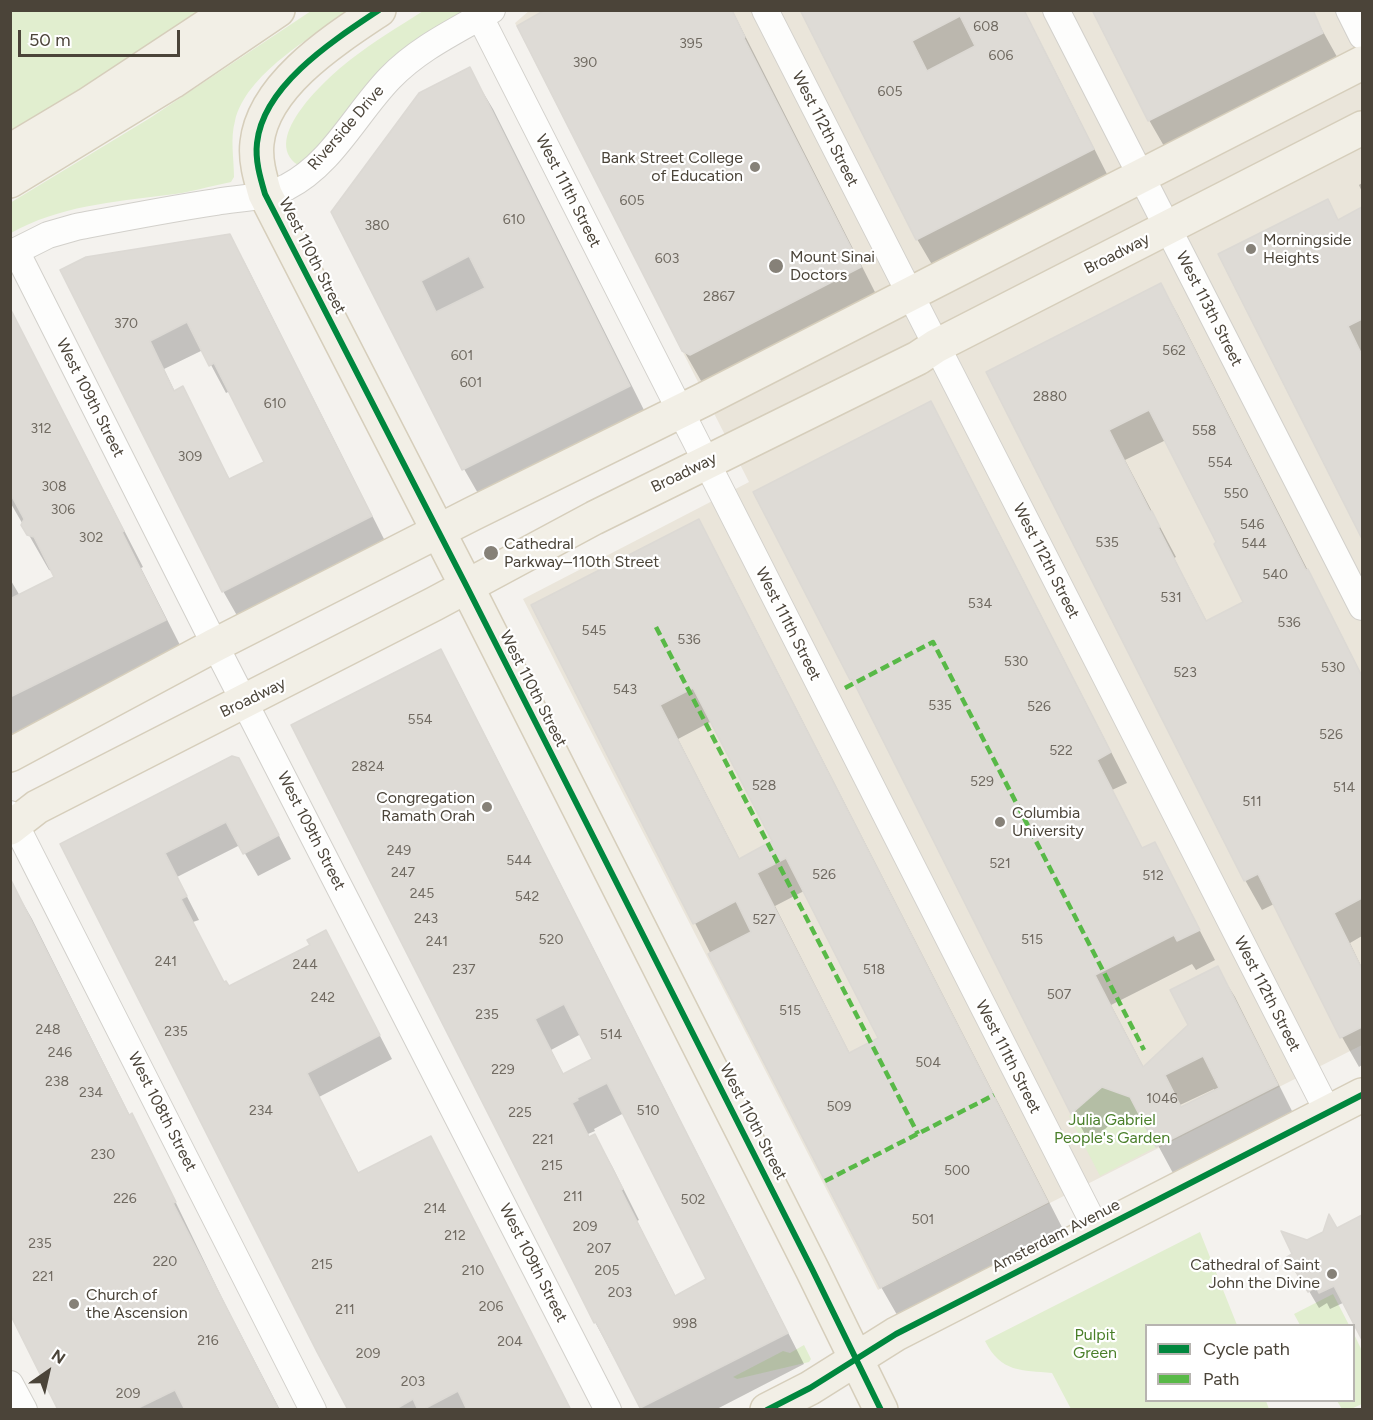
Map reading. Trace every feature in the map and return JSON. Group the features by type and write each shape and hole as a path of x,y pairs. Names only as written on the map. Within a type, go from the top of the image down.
{"main road":[{"path":"10,150 107,92 231,10"},
{"path":"10,181 172,82 278,10"},
{"name":"West 110th Street","path":"379,10 312,59 272,102 265,115 257,141 256,154 265,194 467,587 881,1410"},
{"path":"10,754 215,645 472,514 680,412 1362,63"},
{"name":"Broadway","path":"12,822 467,587 594,518 918,358 936,346 1362,128"},
{"name":"Amsterdam Avenue","path":"767,1410 803,1392 896,1334 1362,1095"}],"street":[{"name":"West 112th Street","path":"765,10 1328,1112"},
{"name":"West 113th Street","path":"1056,10 1362,607"},
{"path":"1349,10 1362,36"},
{"name":"Riverside Drive","path":"13,252 48,235 76,227 285,189 315,166 332,149 388,80 410,59 460,27 486,14"},
{"name":"West 111th Street","path":"486,14 680,412 1096,1230"},
{"name":"West 109th Street","path":"13,252 608,1410"},
{"name":"West 108th Street","path":"12,822 313,1410"},
{"path":"10,1384 24,1410"}],"shaded area":[{"name":"Columbia University","path":"530,10 1362,11 1362,1045 878,1290 523,599 749,482 515,23"}],"green space":[{"path":"10,11 199,11 93,82 11,130"},
{"path":"311,11 350,11 282,58 252,88 235,121 232,142 234,177 231,182 183,193 87,206 48,217 11,233 10,203 150,118"},
{"path":"423,11 473,11 323,148 298,165 288,154 287,140 301,109 327,80 350,60"},
{"name":"Julia Gabriel People's Garden","path":"1118,1072 1156,1147 1100,1176 1069,1116"},
{"name":"Pulpit Green","path":"1200,1232 1237,1324 1145,1324 1145,1402 1266,1402 1269,1409 1071,1409 1052,1373 1013,1368 998,1359 985,1341"},
{"path":"1333,1294 1348,1324 1299,1324 1294,1314"},
{"path":"1355,1336 1362,1351 1362,1404 1351,1409 1342,1409 1338,1402 1355,1402"},
{"path":"804,1345 811,1359 809,1362 737,1379 733,1377 783,1351 790,1353"}],"building":[{"path":"545,10 732,10 744,38 861,267 690,355 682,351 517,26"},
{"path":"800,10 1024,10 1094,149 916,240","holes":["960,16 975,46 927,71 912,41"]},
{"path":"1092,10 1313,10 1323,33 1148,121"},
{"path":"470,67 630,386 462,470 331,212 419,93","holes":["469,256 485,288 436,312 421,281"]},
{"path":"1328,199 1338,220 1362,207 1362,319 1348,326 1362,355 1362,539 1218,254"},
{"path":"230,234 372,516 222,592 60,270 86,257","holes":["187,322 209,366 214,363 264,462 229,479 183,386 174,391 150,341"]},
{"path":"1161,283 1362,676 1362,898 1334,913 1362,969 1362,1027 1340,1038 1258,874 1244,881 986,372","holes":["1149,410 1216,542 1214,544 1243,602 1206,621 1109,430"]},
{"path":"10,308 124,531 122,532 166,620 10,697 10,599 54,577 34,537 27,535 21,525 24,519 10,493"},
{"path":"931,401 1111,752 1097,760 1142,848 1155,842 1200,930 1177,941 1174,935 1095,975 1143,1067 1188,1025 1170,990 1218,966 1278,1085 1156,1147 1130,1097 1102,1087 1071,1114 852,679 850,680 753,492","holes":["1203,1056 1219,1088 1181,1107 1165,1075"]},
{"path":"699,519 1048,1202 880,1288 708,954 751,932 736,901 693,924 531,605","holes":["693,688 772,841 739,859 660,705","786,858 878,1038 849,1053 757,873"]},
{"path":"441,649 788,1333 640,1408 596,1322 594,1323 291,725","holes":["564,1004 592,1059 563,1074 535,1019","607,1083 706,1279 675,1296 595,1134 589,1137 572,1103 578,1100 577,1098"]},
{"path":"232,756 239,758 279,835 243,854 226,822 165,853 187,896 181,899 224,982 226,981 229,986 310,945 307,940 326,930 380,1035 307,1073 358,1173 431,1136 571,1410 467,1410 458,1391 422,1410 418,1410 413,1399 394,1410 348,1410 317,1352 60,844"},
{"path":"10,878 129,1115 132,1113 176,1202 173,1203 279,1410 185,1410 175,1390 134,1410 58,1410 10,1314"},
{"name":"Cathedral of Saint John the Divine","path":"1329,1214 1337,1228 1362,1215 1362,1340 1334,1286 1319,1293 1316,1287 1308,1292 1287,1257 1292,1254 1281,1231 1307,1240 1323,1232"}],"marked path":[{"path":"656,627 918,1134"},
{"path":"845,688 933,642 1144,1050"},
{"path":"825,1181 994,1095"}],"cycle path":[{"path":"379,10 342,35 303,66 272,102 262,122 257,143 257,162 265,194 467,587 881,1410"},
{"path":"767,1410 810,1388 896,1334 1362,1095"}],"place":[{"name":"Bank Street College of Education","path":"755,167"},
{"name":"Morningside Heights","path":"1251,249"},
{"name":"Mount Sinai Doctors","path":"776,266"},
{"name":"Cathedral Parkway–110th Street","path":"491,553"},
{"name":"Congregation Ramath Orah","path":"487,807"},
{"name":"Columbia University","path":"1000,822"},
{"name":"Cathedral of Saint John the Divine","path":"1332,1274"},
{"name":"Church of the Ascension","path":"74,1304"}]}
